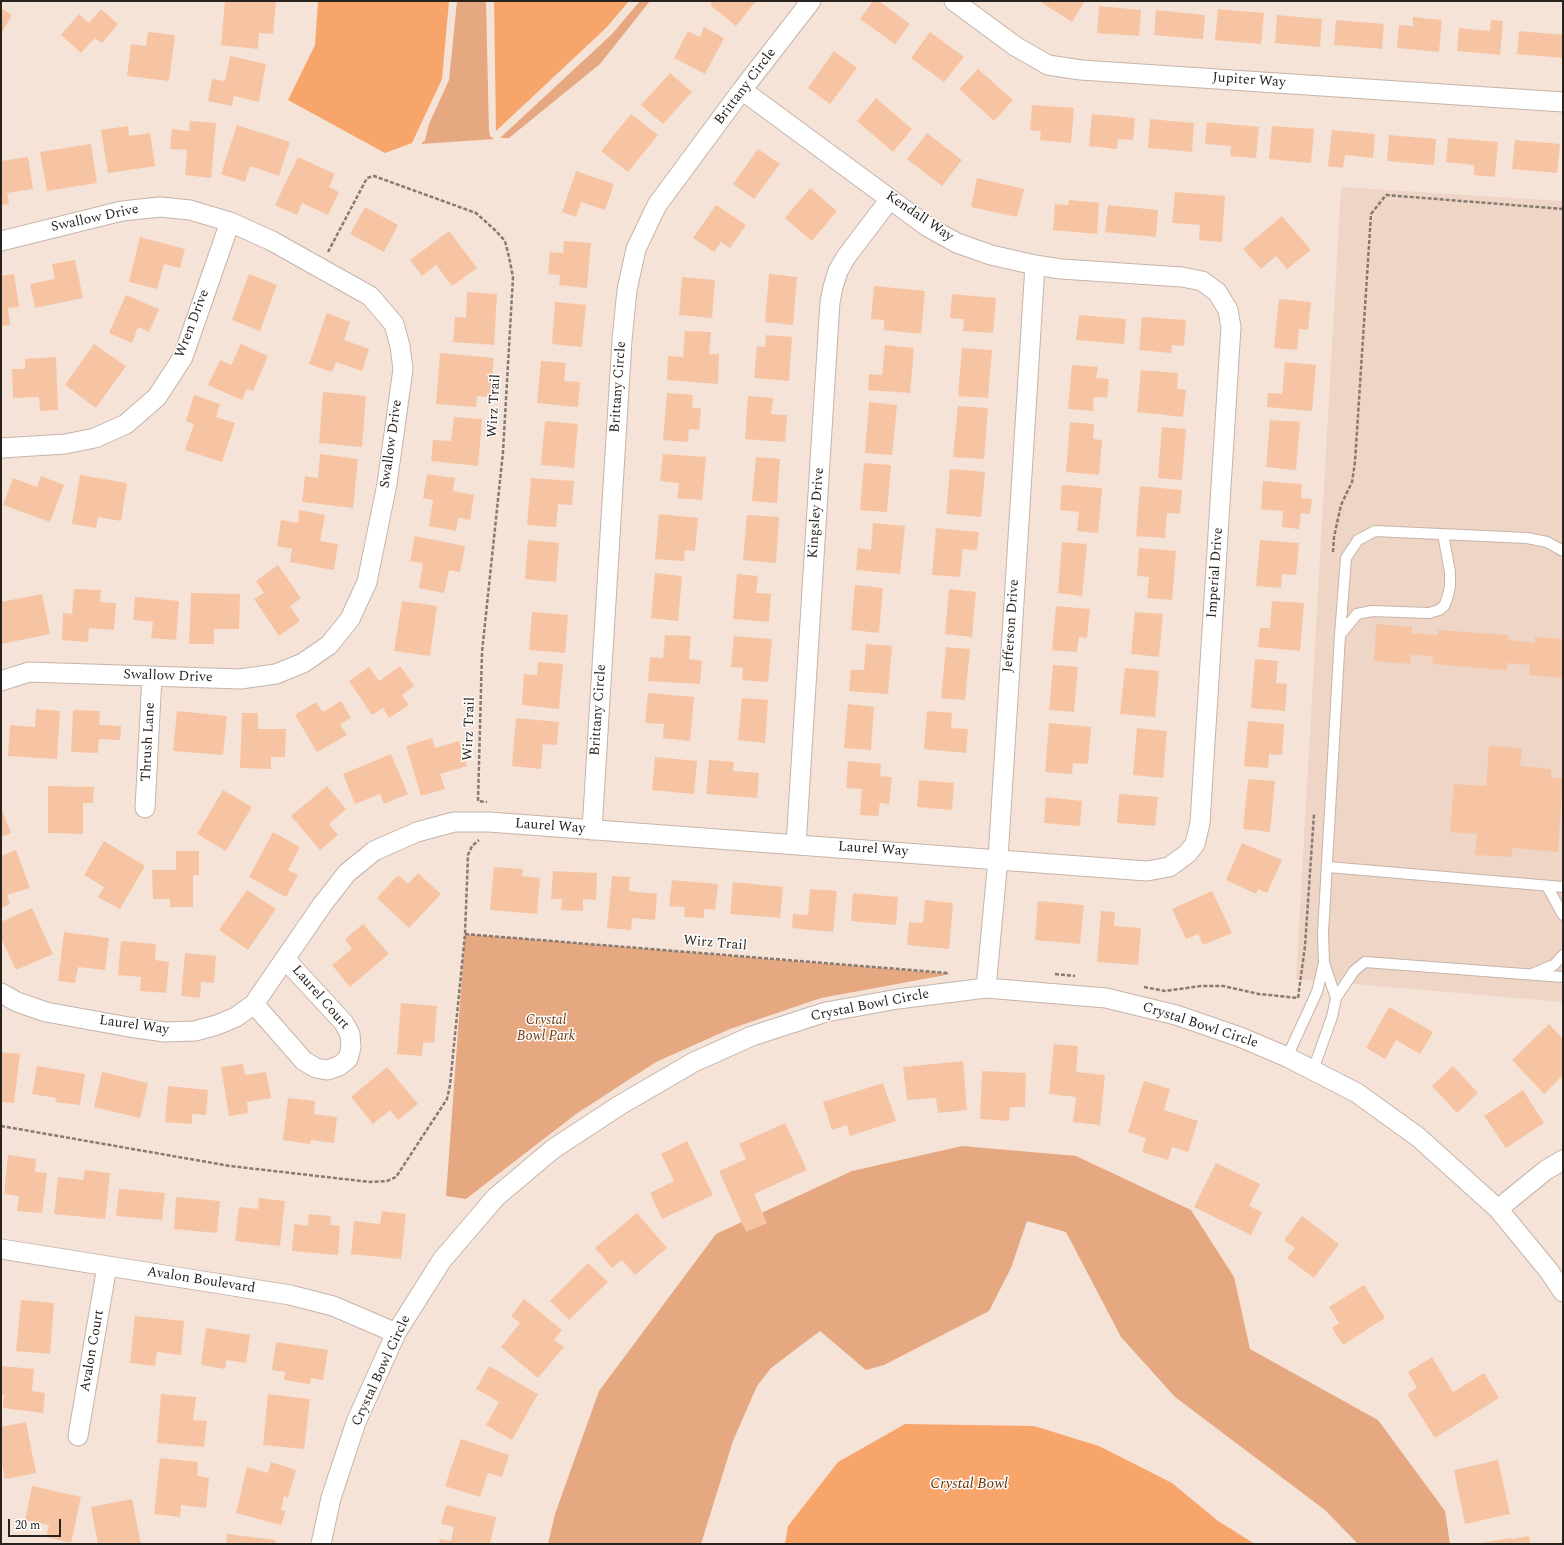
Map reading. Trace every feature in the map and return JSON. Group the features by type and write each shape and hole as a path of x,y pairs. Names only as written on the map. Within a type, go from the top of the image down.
{"street":[{"name":"Brittany Circle","path":"592,830 622,340 627,290 636,249 657,206 742,90 811,1"},
{"name":"Jupiter Way","path":"954,1 1015,46 1048,65 1074,69 1563,102"},
{"name":"Kendall Way","path":"742,90 928,227 957,243 991,256 1061,269 1182,277 1202,281 1217,292"},
{"name":"Kingsley Drive","path":"796,845 830,302 838,271 846,257 890,199"},
{"name":"Swallow Drive","path":"1,241 122,211 160,207 190,210 230,222 272,241 370,296 394,324 400,346 403,369 387,484 367,582 350,619 328,646 303,663 276,674 240,679 29,672 1,681"},
{"name":"Wren Drive","path":"1,448 65,444 95,438 126,424 157,396 183,357 230,222"},
{"name":"Jefferson Drive","path":"986,988 998,859 1035,265"},
{"name":"Imperial Drive","path":"1187,854 1195,844 1200,823 1231,327 1228,310 1217,292"},
{"name":"Thrush Lane","path":"145,808 152,677"},
{"name":"Laurel Way","path":"1,993 17,1002 46,1012 129,1028 165,1032 195,1031 236,1018 254,1004 322,904 346,873 374,851 418,832 454,822 489,822 1146,871 1169,867 1187,854"},
{"name":"Laurel Court","path":"254,1004 304,1062 316,1068 327,1070 339,1066 348,1058 351,1047 350,1034 344,1023 285,959"},
{"name":"Crystal Bowl Circle","path":"321,1544 331,1498 356,1422 396,1333 442,1260 496,1197 553,1149 626,1101 694,1062 752,1036 826,1012 898,999 986,988 1106,998 1176,1015 1240,1037 1287,1057 1357,1093 1418,1137 1498,1209 1549,1271 1563,1292"},
{"path":"1498,1209 1546,1170 1563,1160"},
{"name":"Avalon Boulevard","path":"1,1249 290,1295 333,1306 396,1333"},
{"name":"Avalon Court","path":"78,1436 107,1266"}],"lane":[{"path":"1287,1057 1317,992 1324,963 1323,933 1340,635 1346,558 1358,540 1375,531 1527,538 1547,542 1563,551"},
{"path":"1340,635 1356,614 1372,611 1429,613 1439,610 1444,606 1450,587 1450,572 1443,534"},
{"path":"1328,866 1563,887"},
{"path":"1547,886 1563,915"},
{"path":"1530,975 1554,965 1563,955"},
{"path":"1313,1070 1332,1017 1336,998 1354,971 1365,962 1563,977"},
{"path":"1324,963 1336,998"}],"path":[{"name":"Wirz Trail","path":"328,252 367,178 374,176 476,213 505,241 513,277 502,452 482,652 478,801 490,803"},
{"path":"1,1126 230,1166 370,1182 387,1181 396,1177 447,1098 450,1085 465,934 468,855 472,846 479,840 484,840"},
{"name":"Wirz Trail","path":"465,934 951,974"}],"shaded area":[{"path":"1341,187 1563,201 1563,1002 1296,979"}],"green space":[{"path":"457,1 486,1 489,131 490,136 494,139 421,144 425,140 429,124 449,80"},
{"path":"640,1 650,1 600,64 509,138 500,138 612,34"},
{"name":"Crystal Bowl Park","path":"465,934 951,974 821,998 730,1029 656,1062 576,1114 466,1199 446,1196"},
{"path":"962,1146 1076,1156 1191,1210 1234,1277 1250,1349 1378,1420 1445,1511 1450,1544 1358,1544 1325,1510 1175,1397 1121,1337 1066,1232 1027,1221 1011,1268 989,1311 884,1365 866,1370 820,1331 771,1368 757,1386 733,1441 701,1544 548,1544 555,1514 599,1391 716,1234 852,1171"}],"water":[{"path":"318,1 449,1 442,79 412,143 385,153 288,100 315,45"},
{"path":"494,1 629,1 606,28 496,131"},
{"name":"Crystal Bowl","path":"905,1424 1034,1426 1099,1446 1172,1483 1218,1521 1255,1544 785,1544 788,1526 838,1462"}],"building":[{"path":"225,1 276,2 273,34 259,33 258,49 221,45"},
{"path":"713,1 756,1 736,26 710,5"},
{"path":"873,1 879,1 910,24 895,44 860,19"},
{"path":"1039,1 1085,1 1072,22"},
{"path":"1099,6 1141,10 1139,36 1097,33"},
{"path":"1,8 12,15 1,34"},
{"path":"101,9 118,24 102,43 95,38 81,53 61,35 79,14 89,23"},
{"path":"1218,9 1264,13 1261,44 1215,40"},
{"path":"1156,10 1205,15 1203,39 1154,35"},
{"path":"1277,15 1322,19 1320,47 1275,43"},
{"path":"1413,17 1442,20 1439,52 1397,48 1399,25 1413,26"},
{"path":"1336,20 1384,24 1382,49 1334,45"},
{"path":"1491,20 1503,21 1500,55 1457,51 1459,28 1490,31"},
{"path":"704,27 724,38 705,74 674,58 688,31 700,37"},
{"path":"1519,31 1563,35 1563,58 1517,54"},
{"path":"148,32 175,35 169,81 127,76 131,44 146,46"},
{"path":"930,32 964,57 944,82 911,58"},
{"path":"834,51 857,68 830,104 808,88"},
{"path":"230,56 266,64 259,102 234,96 232,106 208,101 212,79 225,81"},
{"path":"978,69 1013,100 994,121 959,89"},
{"path":"670,73 692,92 663,124 641,105"},
{"path":"876,98 912,129 893,152 857,121"},
{"path":"1032,105 1074,108 1071,143 1040,140 1041,131 1030,130"},
{"path":"631,114 658,135 628,172 601,151"},
{"path":"1092,114 1135,118 1133,140 1118,139 1117,149 1089,146"},
{"path":"1150,119 1194,123 1192,152 1148,148"},
{"path":"190,121 216,123 211,178 185,175 187,150 170,149 172,129 189,131"},
{"path":"1207,122 1259,127 1256,158 1230,156 1231,146 1205,144"},
{"path":"237,125 290,142 279,176 250,166 245,182 221,174"},
{"path":"128,126 129,136 150,133 155,166 108,173 101,130"},
{"path":"1272,126 1314,129 1311,163 1269,159"},
{"path":"1332,130 1375,134 1373,158 1345,155 1343,168 1328,166"},
{"path":"927,133 962,160 942,186 907,159"},
{"path":"1389,135 1436,139 1434,165 1387,161"},
{"path":"1448,138 1498,142 1495,177 1474,175 1474,165 1446,162"},
{"path":"1515,140 1560,144 1557,173 1512,169"},
{"path":"91,144 97,183 47,191 40,152"},
{"path":"758,149 780,164 754,199 733,184"},
{"path":"28,157 33,189 7,193 9,204 1,205 1,161"},
{"path":"298,157 335,174 329,187 339,192 328,215 302,203 297,215 275,205"},
{"path":"576,171 614,184 605,210 581,202 576,217 562,212"},
{"path":"977,178 1024,189 1017,217 971,207"},
{"path":"810,188 837,211 812,241 785,218"},
{"path":"1175,192 1225,196 1222,242 1199,240 1200,225 1172,223"},
{"path":"1069,200 1099,203 1097,234 1053,230 1055,204 1068,205"},
{"path":"716,205 746,225 730,248 721,242 714,252 693,238"},
{"path":"1108,205 1158,210 1156,237 1105,232"},
{"path":"365,207 398,225 384,252 350,234"},
{"path":"1282,216 1311,250 1287,269 1276,256 1261,269 1243,249"},
{"path":"449,231 477,268 452,286 436,265 422,276 410,260"},
{"path":"140,237 185,249 180,268 164,264 157,289 129,282"},
{"path":"564,241 591,243 587,288 559,285 560,275 548,274 550,252 563,253"},
{"path":"75,260 83,298 35,308 30,284 55,279 52,264"},
{"path":"14,274 19,307 8,308 10,325 1,326 1,276"},
{"path":"249,274 277,285 260,331 232,320"},
{"path":"769,274 797,277 793,325 765,322"},
{"path":"682,277 715,280 712,318 679,315"},
{"path":"874,286 925,291 921,334 884,330 884,320 871,319"},
{"path":"467,292 497,294 494,345 453,342 455,317 466,318"},
{"path":"952,294 996,298 993,333 963,331 964,319 950,318"},
{"path":"126,295 159,309 149,332 138,327 132,343 109,333"},
{"path":"1279,299 1311,302 1308,330 1299,329 1297,350 1274,348"},
{"path":"555,302 586,305 582,347 552,344"},
{"path":"327,313 350,322 344,340 369,349 362,371 336,362 332,372 309,364"},
{"path":"1079,315 1126,319 1124,344 1076,340"},
{"path":"1142,317 1186,320 1184,346 1172,345 1171,353 1139,350"},
{"path":"685,331 711,332 709,354 719,354 718,384 667,380 668,356 683,357"},
{"path":"766,335 792,337 789,381 754,378 757,346 765,347"},
{"path":"94,344 126,366 96,408 65,385"},
{"path":"241,344 268,356 253,391 247,389 242,400 208,385 220,360 231,365"},
{"path":"885,345 914,348 910,393 868,390 869,374 882,375"},
{"path":"962,348 992,350 988,398 958,396"},
{"path":"440,353 494,358 490,397 477,396 476,407 436,404"},
{"path":"56,357 58,410 40,411 39,397 13,398 12,369 25,369 25,359"},
{"path":"541,361 566,363 564,381 580,382 578,407 537,403"},
{"path":"1285,362 1316,365 1312,411 1267,407 1268,393 1282,394"},
{"path":"1072,365 1098,367 1096,378 1109,379 1107,398 1094,397 1093,411 1068,409"},
{"path":"1141,370 1178,373 1177,389 1186,390 1183,417 1137,412"},
{"path":"323,392 366,396 362,447 319,443"},
{"path":"667,393 693,395 692,408 701,408 699,430 689,429 688,442 663,440"},
{"path":"194,395 220,404 216,417 235,423 222,462 185,450 194,424 186,421"},
{"path":"748,396 773,398 771,414 787,415 785,442 745,439"},
{"path":"869,402 897,405 892,455 865,453"},
{"path":"958,406 988,408 984,459 953,457"},
{"path":"454,417 482,419 478,466 431,461 433,440 451,441"},
{"path":"1270,420 1300,422 1296,470 1266,467"},
{"path":"545,421 578,424 574,468 541,465"},
{"path":"1070,422 1094,424 1093,439 1102,440 1099,475 1066,472"},
{"path":"1162,427 1186,429 1182,480 1158,478"},
{"path":"320,454 358,459 353,508 302,502 305,476 318,478"},
{"path":"663,454 706,457 702,500 677,498 679,483 660,481"},
{"path":"756,457 780,459 777,503 752,501"},
{"path":"864,463 891,465 887,512 860,510"},
{"path":"950,469 985,472 981,517 946,514"},
{"path":"427,474 455,478 453,491 474,495 470,520 458,518 456,531 429,526 433,500 423,498"},
{"path":"80,475 127,483 121,521 98,517 96,528 72,524"},
{"path":"41,476 64,485 50,522 3,505 13,478 37,487"},
{"path":"531,478 574,481 572,505 558,504 556,527 527,525"},
{"path":"1263,481 1302,484 1301,498 1312,499 1310,514 1301,513 1299,529 1282,527 1283,511 1261,509"},
{"path":"1062,485 1102,488 1098,533 1077,531 1079,512 1060,510"},
{"path":"1140,486 1182,490 1180,514 1167,513 1165,538 1136,536"},
{"path":"299,510 325,515 320,541 338,544 334,570 290,562 292,549 277,546 281,520 298,523"},
{"path":"659,514 698,518 695,551 685,550 684,561 655,559"},
{"path":"747,515 779,517 776,563 743,560"},
{"path":"873,523 905,526 900,574 856,570 858,548 871,550"},
{"path":"936,528 979,532 977,550 963,549 960,577 932,575"},
{"path":"415,536 465,546 460,572 449,570 444,593 419,588 423,563 410,561"},
{"path":"528,540 559,543 556,582 525,579"},
{"path":"1260,540 1299,543 1296,575 1282,574 1281,588 1256,586"},
{"path":"1062,542 1087,544 1082,596 1058,593"},
{"path":"1139,548 1176,551 1172,600 1147,598 1149,577 1137,576"},
{"path":"278,565 301,598 290,606 300,621 279,636 254,599 264,593 256,581"},
{"path":"655,573 682,576 678,621 651,618"},
{"path":"737,574 758,576 756,593 771,594 769,622 733,619"},
{"path":"855,585 883,588 879,633 851,630"},
{"path":"74,589 101,590 100,602 116,603 114,630 89,628 88,642 62,640 63,613 72,614"},
{"path":"949,589 976,592 972,637 945,634"},
{"path":"191,593 240,594 239,629 214,629 214,644 189,644"},
{"path":"42,594 50,634 1,644 1,602"},
{"path":"135,597 179,601 176,640 151,638 153,622 133,620"},
{"path":"402,601 437,606 430,656 394,651"},
{"path":"1272,601 1304,603 1300,651 1258,647 1260,628 1270,628"},
{"path":"1056,606 1090,609 1087,638 1079,637 1077,652 1052,650"},
{"path":"532,612 568,615 565,653 529,650"},
{"path":"1135,612 1163,614 1159,657 1131,654"},
{"path":"1376,624 1412,627 1412,633 1438,635 1438,630 1509,635 1508,640 1535,643 1535,637 1563,639 1563,678 1529,675 1530,665 1508,663 1507,670 1432,664 1433,656 1411,655 1410,664 1374,661"},
{"path":"665,635 691,636 689,659 702,661 700,684 648,681 650,657 663,658"},
{"path":"734,636 772,639 768,682 742,680 743,668 731,667"},
{"path":"866,644 892,646 888,694 849,691 851,670 864,670"},
{"path":"946,647 970,649 965,700 941,698"},
{"path":"1255,659 1278,661 1276,683 1287,684 1285,711 1251,708"},
{"path":"538,662 563,664 559,709 522,705 524,674 537,675"},
{"path":"1053,665 1078,667 1074,712 1049,710"},
{"path":"400,666 414,686 402,695 409,705 389,718 383,708 372,715 349,681 369,667 379,681"},
{"path":"1125,668 1159,671 1155,717 1120,714"},
{"path":"648,693 694,697 690,741 663,738 664,724 645,723"},
{"path":"742,698 768,700 765,743 738,740"},
{"path":"341,701 351,718 340,724 347,735 317,752 295,715 316,702 323,712"},
{"path":"848,704 874,707 871,750 844,748"},
{"path":"36,709 60,711 57,759 8,756 10,725 35,727"},
{"path":"73,710 100,711 99,725 121,726 120,740 99,739 98,753 71,752"},
{"path":"177,711 227,716 223,755 173,751"},
{"path":"927,711 952,713 951,728 968,729 966,753 924,749"},
{"path":"242,713 258,713 258,729 286,729 285,757 271,757 271,769 240,768"},
{"path":"516,718 559,722 557,745 543,744 541,769 512,766"},
{"path":"1248,721 1284,724 1282,755 1269,754 1268,768 1244,766"},
{"path":"1049,723 1091,727 1088,764 1073,763 1072,774 1045,772"},
{"path":"1137,728 1167,731 1163,778 1133,775"},
{"path":"432,738 435,748 459,741 467,766 440,774 445,789 421,796 406,746"},
{"path":"1489,746 1522,748 1520,766 1551,769 1551,778 1563,778 1558,852 1512,848 1512,857 1475,855 1477,834 1450,832 1454,784 1486,786"},
{"path":"391,754 408,794 384,804 380,794 355,804 343,774"},
{"path":"655,757 697,761 694,794 652,790"},
{"path":"709,760 734,762 733,771 759,773 757,798 706,794"},
{"path":"848,761 881,764 880,776 892,777 889,804 880,803 878,816 860,815 862,789 846,788"},
{"path":"1248,779 1275,781 1270,832 1243,829"},
{"path":"919,780 954,783 952,810 917,807"},
{"path":"48,786 94,787 93,803 83,803 83,834 48,833"},
{"path":"327,786 346,809 329,824 338,835 320,850 291,816"},
{"path":"223,790 252,807 226,851 197,834"},
{"path":"1119,794 1158,797 1155,826 1117,823"},
{"path":"1046,797 1082,801 1080,826 1044,823"},
{"path":"1,808 11,833 1,837"},
{"path":"273,832 300,847 288,870 298,875 286,897 249,877"},
{"path":"104,841 145,866 120,909 98,897 104,887 84,875"},
{"path":"1242,843 1282,860 1267,893 1258,889 1256,894 1226,880"},
{"path":"16,850 30,888 7,895 10,904 1,908 1,856"},
{"path":"176,851 199,851 199,875 193,875 193,907 170,907 170,899 153,899 152,870 176,870"},
{"path":"494,867 523,869 522,876 540,878 537,914 490,910"},
{"path":"553,871 597,873 596,900 583,899 583,911 561,910 562,899 551,899"},
{"path":"418,873 441,894 409,928 377,898 398,875 408,884"},
{"path":"612,876 630,877 629,891 657,894 655,920 632,918 631,930 607,928"},
{"path":"672,880 718,884 715,910 704,909 704,918 684,917 685,907 669,906"},
{"path":"733,882 783,887 780,918 730,914"},
{"path":"810,889 837,891 833,932 792,928 793,914 808,915"},
{"path":"247,890 276,909 248,950 219,930"},
{"path":"1212,891 1232,933 1203,945 1198,934 1186,939 1172,909"},
{"path":"853,893 898,897 896,925 851,921"},
{"path":"925,900 953,903 949,949 907,945 909,922 923,923"},
{"path":"1038,901 1084,905 1080,944 1035,940"},
{"path":"32,908 53,954 16,970 1,938 1,922"},
{"path":"1101,911 1115,912 1114,926 1141,928 1138,965 1097,962"},
{"path":"363,924 389,954 350,987 332,965 352,949 345,939"},
{"path":"64,932 109,938 105,970 78,967 75,983 58,981"},
{"path":"121,941 156,944 155,960 169,962 166,993 140,991 141,977 118,975"},
{"path":"185,953 216,956 214,983 201,982 200,998 181,996"},
{"path":"401,1003 437,1006 434,1043 423,1042 422,1056 397,1054"},
{"path":"1389,1007 1433,1032 1420,1054 1396,1040 1385,1059 1366,1048"},
{"path":"1549,1024 1563,1039 1563,1075 1544,1094 1512,1060"},
{"path":"1054,1044 1078,1046 1076,1072 1105,1075 1100,1125 1073,1122 1076,1097 1049,1094"},
{"path":"1,1052 20,1054 14,1103 1,1102"},
{"path":"963,1061 967,1110 938,1113 936,1098 907,1100 903,1067"},
{"path":"243,1064 245,1075 266,1072 271,1098 247,1102 248,1113 229,1116 221,1067"},
{"path":"37,1066 85,1074 80,1105 55,1102 56,1098 32,1094"},
{"path":"1453,1066 1478,1093 1457,1113 1432,1086"},
{"path":"387,1067 418,1104 398,1120 390,1110 373,1124 351,1097"},
{"path":"982,1071 1026,1073 1025,1107 1010,1107 1009,1121 980,1119"},
{"path":"102,1072 148,1083 140,1118 94,1107"},
{"path":"1144,1081 1170,1089 1164,1110 1198,1121 1188,1152 1172,1147 1168,1160 1142,1152 1146,1138 1128,1132"},
{"path":"883,1083 896,1121 850,1136 847,1125 832,1130 823,1102"},
{"path":"168,1086 208,1090 206,1115 192,1114 192,1124 165,1122"},
{"path":"1523,1090 1544,1123 1506,1148 1484,1116"},
{"path":"288,1098 315,1101 314,1114 337,1117 334,1143 311,1140 310,1144 283,1140"},
{"path":"785,1123 807,1170 754,1194 767,1223 746,1232 719,1171 746,1159 739,1144"},
{"path":"687,1141 713,1195 662,1219 650,1193 674,1181 661,1154"},
{"path":"8,1155 36,1159 35,1172 47,1173 42,1213 17,1211 19,1196 4,1194"},
{"path":"1216,1163 1260,1184 1249,1206 1262,1212 1251,1235 1194,1207"},
{"path":"85,1170 110,1173 105,1219 54,1214 58,1177 83,1180"},
{"path":"119,1189 165,1193 162,1220 116,1216"},
{"path":"176,1197 220,1201 217,1233 174,1229"},
{"path":"259,1198 285,1201 280,1246 235,1241 239,1207 258,1209"},
{"path":"382,1211 406,1214 401,1259 351,1254 354,1221 380,1224"},
{"path":"637,1213 667,1248 635,1275 622,1260 612,1268 595,1248"},
{"path":"309,1214 331,1216 330,1225 340,1226 338,1255 292,1251 294,1224 308,1226"},
{"path":"1302,1216 1339,1244 1314,1278 1287,1258 1295,1248 1284,1240"},
{"path":"588,1263 608,1282 569,1320 550,1301"},
{"path":"1364,1285 1385,1318 1343,1345 1332,1328 1339,1323 1329,1307"},
{"path":"524,1299 562,1330 554,1340 564,1347 538,1378 501,1347 520,1323 511,1316"},
{"path":"21,1300 54,1303 50,1354 16,1351"},
{"path":"135,1316 184,1321 181,1355 157,1352 155,1366 130,1363"},
{"path":"206,1328 250,1335 246,1363 226,1360 225,1369 201,1365"},
{"path":"276,1342 328,1350 323,1380 311,1378 310,1384 284,1380 285,1372 272,1370"},
{"path":"1432,1357 1453,1392 1484,1373 1499,1398 1435,1438 1407,1394 1417,1388 1408,1372"},
{"path":"1,1366 34,1369 32,1391 45,1393 43,1413 3,1408 4,1395 1,1394"},
{"path":"489,1366 538,1394 512,1440 486,1425 499,1402 476,1389"},
{"path":"161,1394 196,1397 193,1420 207,1421 204,1447 157,1443"},
{"path":"268,1394 310,1399 304,1449 263,1445"},
{"path":"26,1422 36,1473 5,1479 1,1457 1,1427"},
{"path":"461,1439 509,1455 502,1477 488,1473 480,1497 445,1486"},
{"path":"160,1458 198,1462 197,1476 209,1478 206,1508 181,1505 180,1517 154,1514"},
{"path":"1498,1460 1510,1514 1465,1524 1454,1470"},
{"path":"271,1462 296,1470 288,1498 284,1496 281,1510 286,1511 281,1525 236,1513 247,1467 268,1473"},
{"path":"32,1486 81,1497 71,1543 46,1537 49,1525 25,1520"},
{"path":"132,1499 141,1544 98,1544 91,1507"},
{"path":"446,1505 496,1517 490,1544 439,1544 440,1539 451,1541 454,1527 441,1524"},
{"path":"227,1534 276,1540 275,1544 226,1544"},
{"path":"1529,1536 1530,1544 1475,1544 1511,1538"}]}
